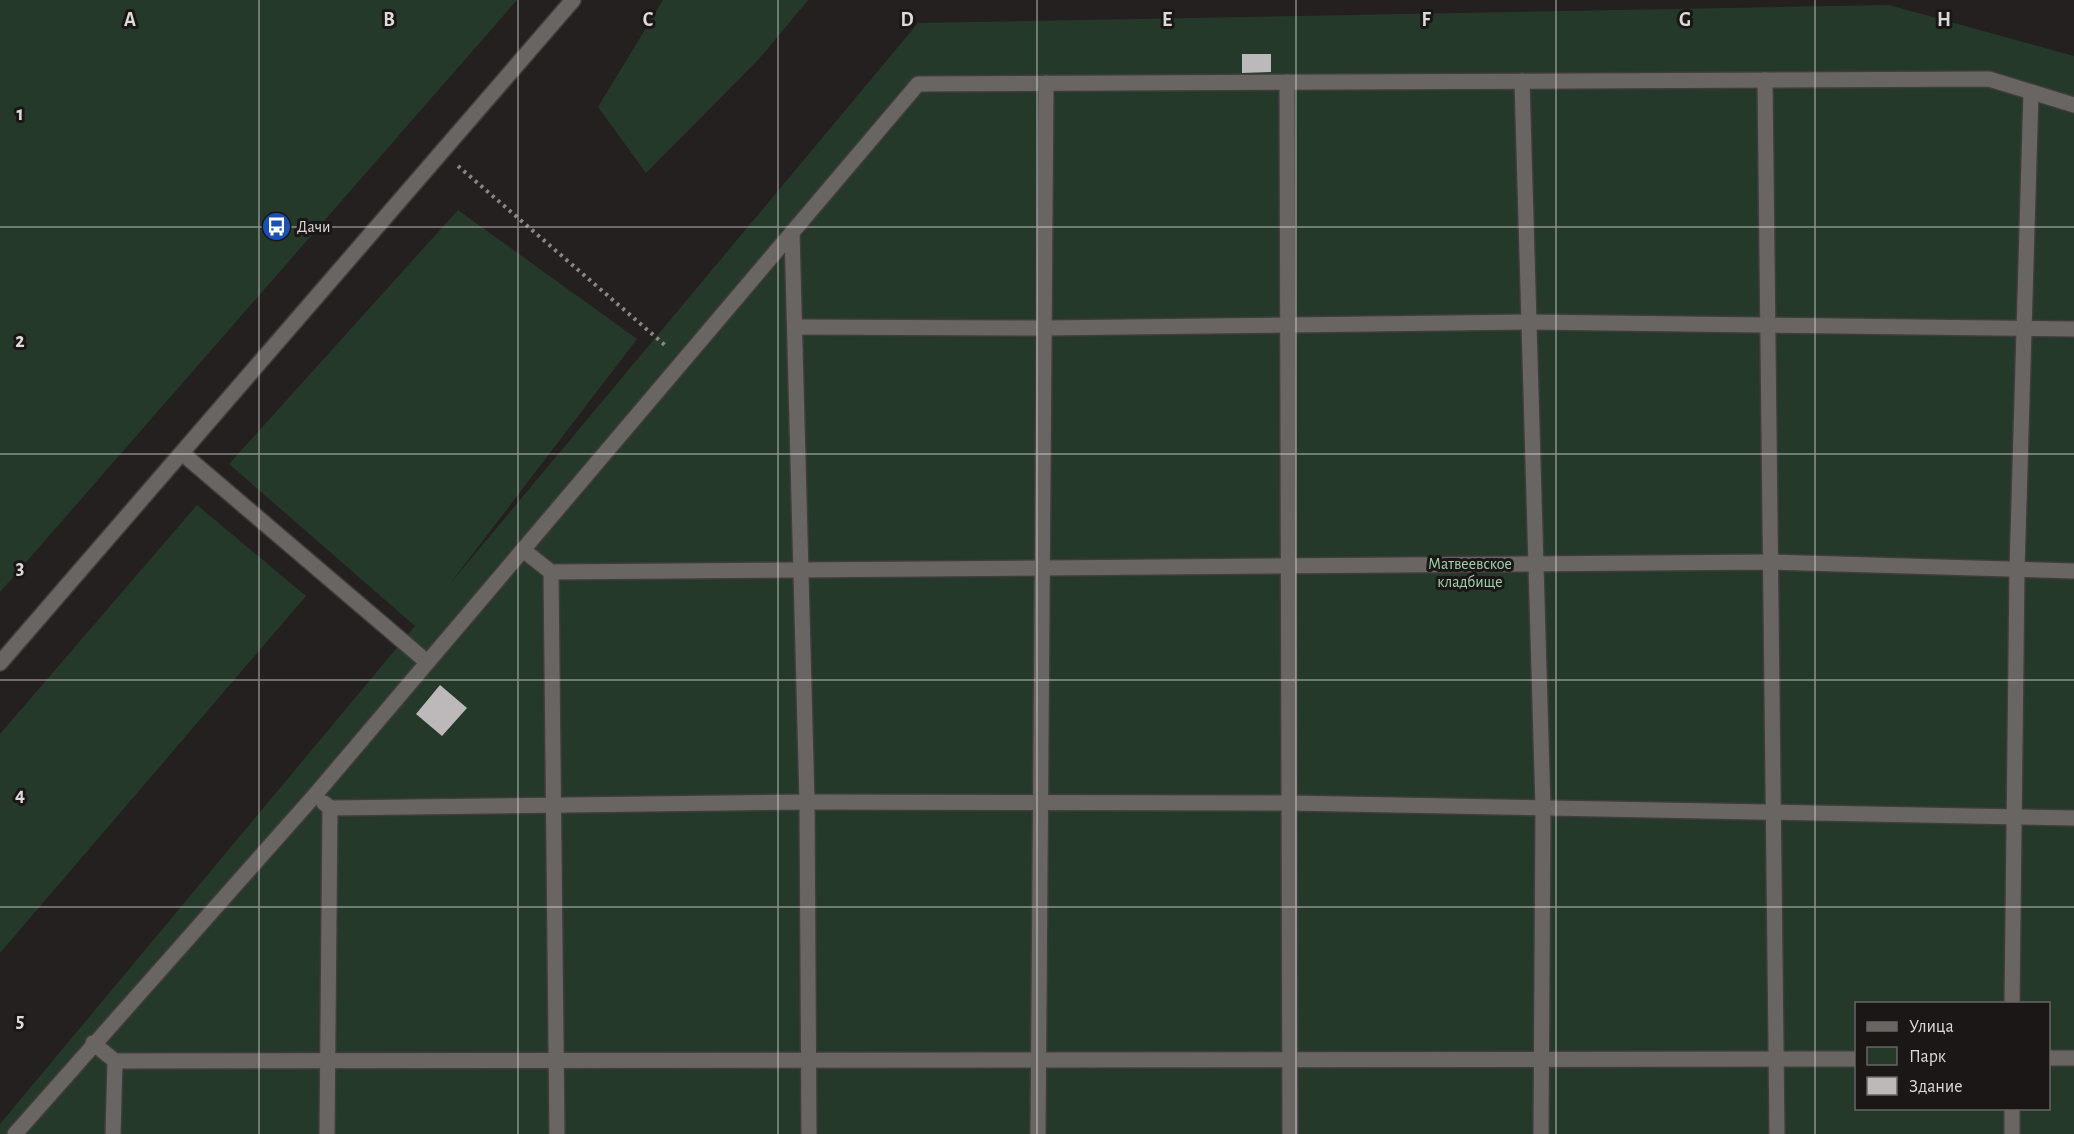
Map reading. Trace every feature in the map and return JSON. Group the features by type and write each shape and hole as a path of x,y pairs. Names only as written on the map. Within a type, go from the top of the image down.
{"street":[{"path":"0,663 573,0"},
{"path":"15,1134 93,1043 315,795 918,84 1989,79 2074,105"},
{"path":"1765,80 1777,1134"},
{"path":"1522,81 1544,808 1541,1134"},
{"path":"1287,82 1290,1134"},
{"path":"1038,1134 1046,83"},
{"path":"2012,1002 2018,570 2031,92"},
{"path":"792,232 807,802 809,1134"},
{"path":"795,327 1044,328 1531,322 2074,329"},
{"path":"182,453 427,662"},
{"path":"523,550 551,572 1770,562 2074,571"},
{"path":"551,572 557,1134"},
{"path":"315,795 330,808 554,807 807,802 1290,803 1773,810 2074,818"},
{"path":"327,1134 330,808"},
{"path":"93,1043 116,1061 1855,1059"},
{"path":"2050,1058 2074,1058"},
{"path":"113,1134 116,1061"},
{"path":"2012,1110 2012,1134"}],"path":[{"path":"442,152 683,361"}],"green space":[{"path":"0,0 517,0 0,592"},
{"path":"663,0 808,0 759,59 646,173 598,107"},
{"name":"Матвеевское кладбище","path":"1889,5 2074,56 2074,1134 0,1134 0,1124 415,626 229,464 458,210 637,339 449,585 918,23"},
{"path":"197,505 306,596 0,953 0,734"}],"building":[{"path":"1242,54 1271,54 1271,72 1242,73"},
{"path":"440,685 467,708 442,736 416,714"}],"place":[{"name":"Дачи","path":"276,227"}]}
